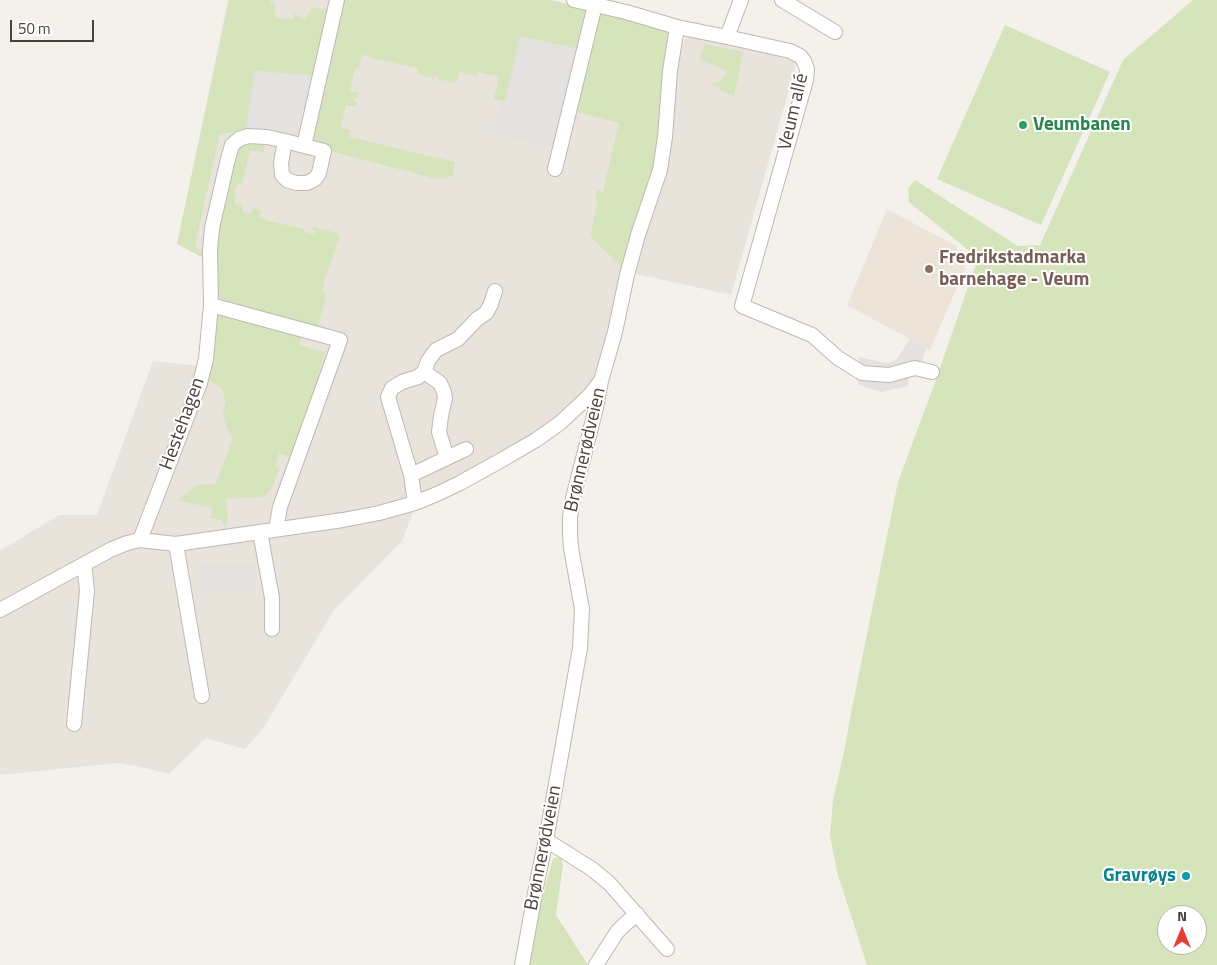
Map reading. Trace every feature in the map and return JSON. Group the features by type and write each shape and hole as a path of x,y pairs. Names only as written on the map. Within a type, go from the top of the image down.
{"street":[{"path":"304,146 337,0"},
{"name":"Veum allé","path":"574,0 604,4 677,27 790,51 800,56 807,69 806,80 742,306 812,335 838,358 862,373 889,375 915,368 932,372"},
{"path":"727,37 741,0"},
{"path":"782,0 835,32"},
{"path":"555,169 604,4"},
{"name":"Brønnerødveien","path":"522,965 577,670 582,628 582,609 571,548 570,517 573,498 601,381 615,332 627,276 638,235 660,170 665,137 670,71 677,27"},
{"name":"Hestehagen","path":"140,540 200,383 206,359 211,305 210,251 212,228 232,145 239,139 248,136 267,137 285,141"},
{"path":"285,141 304,146 324,151 319,173 315,179 307,183 296,184 287,180 282,175 281,163 285,141"},
{"path":"415,502 411,475 388,396 392,388 402,382 418,377 424,372 428,361 436,350 458,338 477,319 486,313 495,291"},
{"path":"211,305 340,340 280,507 276,529"},
{"path":"424,372 440,383 444,392 445,398 439,432 447,458"},
{"path":"0,610 110,550 127,543 140,540 176,544 343,520 379,513 436,494 460,483 536,440 560,423 590,395 601,381"},
{"path":"411,475 466,449"},
{"path":"260,532 272,598 272,629"},
{"path":"176,544 202,696"},
{"path":"74,724 87,591 83,565"},
{"path":"546,840 592,869 609,883 667,949"},
{"path":"596,965 617,932 637,914"}],"shaded area":[{"path":"228,0 550,0 604,12 664,72 664,106 597,376 564,412 492,461 414,510 402,541 334,610 264,727 245,749 206,738 169,774 117,763 0,775 0,551 59,515 97,515 153,361 200,366 204,311 202,257 177,244"},
{"path":"687,33 797,61 731,295 632,273 678,58"},
{"path":"520,36 579,49 556,148 493,134 500,101 505,102"},
{"path":"255,71 314,76 304,137 246,128"},
{"path":"887,209 956,246 965,266 930,350 847,305"},
{"path":"910,339 926,348 921,363 909,374 908,386 882,392 858,385 859,357 886,363 895,361"},
{"path":"256,564 256,590 200,592 199,565"}],"green space":[{"path":"229,0 271,0 271,4 275,4 275,18 294,19 294,14 305,19 311,9 326,9 328,11 314,76 255,71 246,133 220,133 195,246 206,254 202,257 177,244"},
{"path":"342,0 550,0 584,8 586,13 579,49 520,37 506,97 558,114 494,99 499,77 478,72 477,76 459,72 456,83 438,79 438,76 435,75 434,78 417,74 418,68 362,55 359,68 355,68 350,91 359,93 358,98 353,97 353,101 357,102 356,107 346,105 341,128 351,130 349,137 455,162 453,176 440,179 326,150 316,142 313,136"},
{"path":"1193,0 1217,0 1217,965 867,965 837,872 830,835 833,800 898,482 978,258 909,202 908,189 915,180 1018,246 1040,245 1123,60"},
{"path":"604,12 668,31 660,155 624,269 590,236 598,201 595,200 597,190 603,192 619,123 573,111 599,13"},
{"name":"Veumbanen","path":"1005,25 1110,72 1041,225 937,179"},
{"path":"705,44 743,52 734,96 720,90 721,88 712,86 714,82 721,82 723,75 726,75 727,71 700,59"},
{"path":"265,141 264,153 250,150 242,184 239,183 236,188 234,203 243,206 242,212 252,214 253,208 261,210 259,218 304,229 305,232 314,234 313,227 338,233 337,235 340,236 322,291 327,293 318,327 218,304 213,250 237,150 250,142"},
{"path":"220,314 303,334 299,345 325,352 294,458 279,453 275,467 279,469 273,486 265,496 226,499 228,522 224,525 222,520 210,518 212,508 177,500 195,486 216,483 233,438 226,426 223,412 226,401 221,387 204,378 214,315"},
{"path":"553,858 561,858 563,865 556,915 588,965 524,965"}],"place":[{"name":"Veumbanen","path":"1023,125"},
{"name":"Fredrikstadmarka barnehage - Veum","path":"929,269"},
{"name":"Gravrøys","path":"1186,876"}]}
